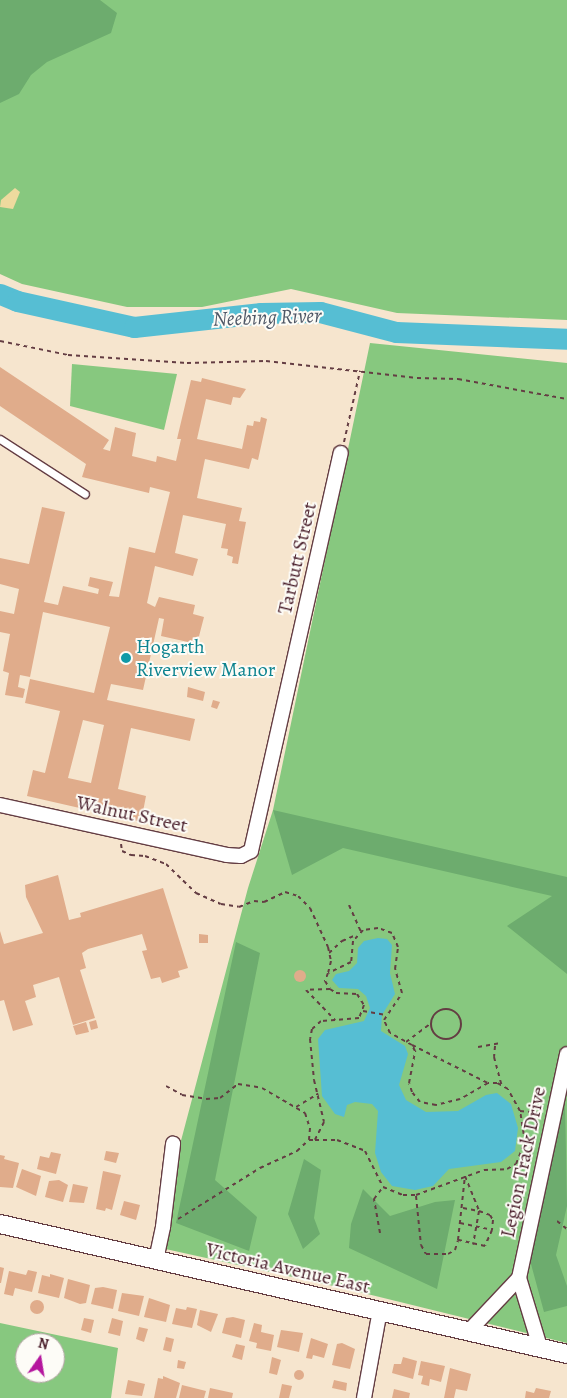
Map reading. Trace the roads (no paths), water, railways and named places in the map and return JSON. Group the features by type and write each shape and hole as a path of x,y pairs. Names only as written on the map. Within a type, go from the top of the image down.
{"street":[{"name":"Tarbutt Street","path":"252,847 341,454"},
{"name":"Walnut Street","path":"0,805 227,855 241,856 252,847"},
{"name":"Legion Track Drive","path":"540,1347 519,1278 567,1054"},
{"path":"156,1260 163,1227 173,1144"},
{"name":"Victoria Avenue East","path":"0,1224 470,1330 567,1354"},
{"path":"470,1330 519,1278"},
{"path":"364,1398 380,1310"}],"lane":[{"path":"0,439 85,494"}],"water":[{"path":"378,938 387,939 392,945 390,973 395,994 382,1015 381,1031 405,1046 408,1054 399,1085 406,1100 426,1112 458,1111 486,1095 497,1093 511,1104 518,1128 515,1151 501,1162 449,1169 433,1186 415,1190 392,1186 381,1172 375,1153 378,1111 372,1104 355,1102 347,1105 344,1117 335,1114 322,1096 318,1039 325,1030 364,1021 370,1008 366,996 358,989 339,988 332,980 336,974 349,971 357,963 358,948 364,941"}],"waterway":[{"name":"Neebing River","path":"0,294 17,301 134,327 261,313 320,312 396,332 567,339"}],"place":[{"name":"Hogarth Riverview Manor","path":"126,658"}]}
